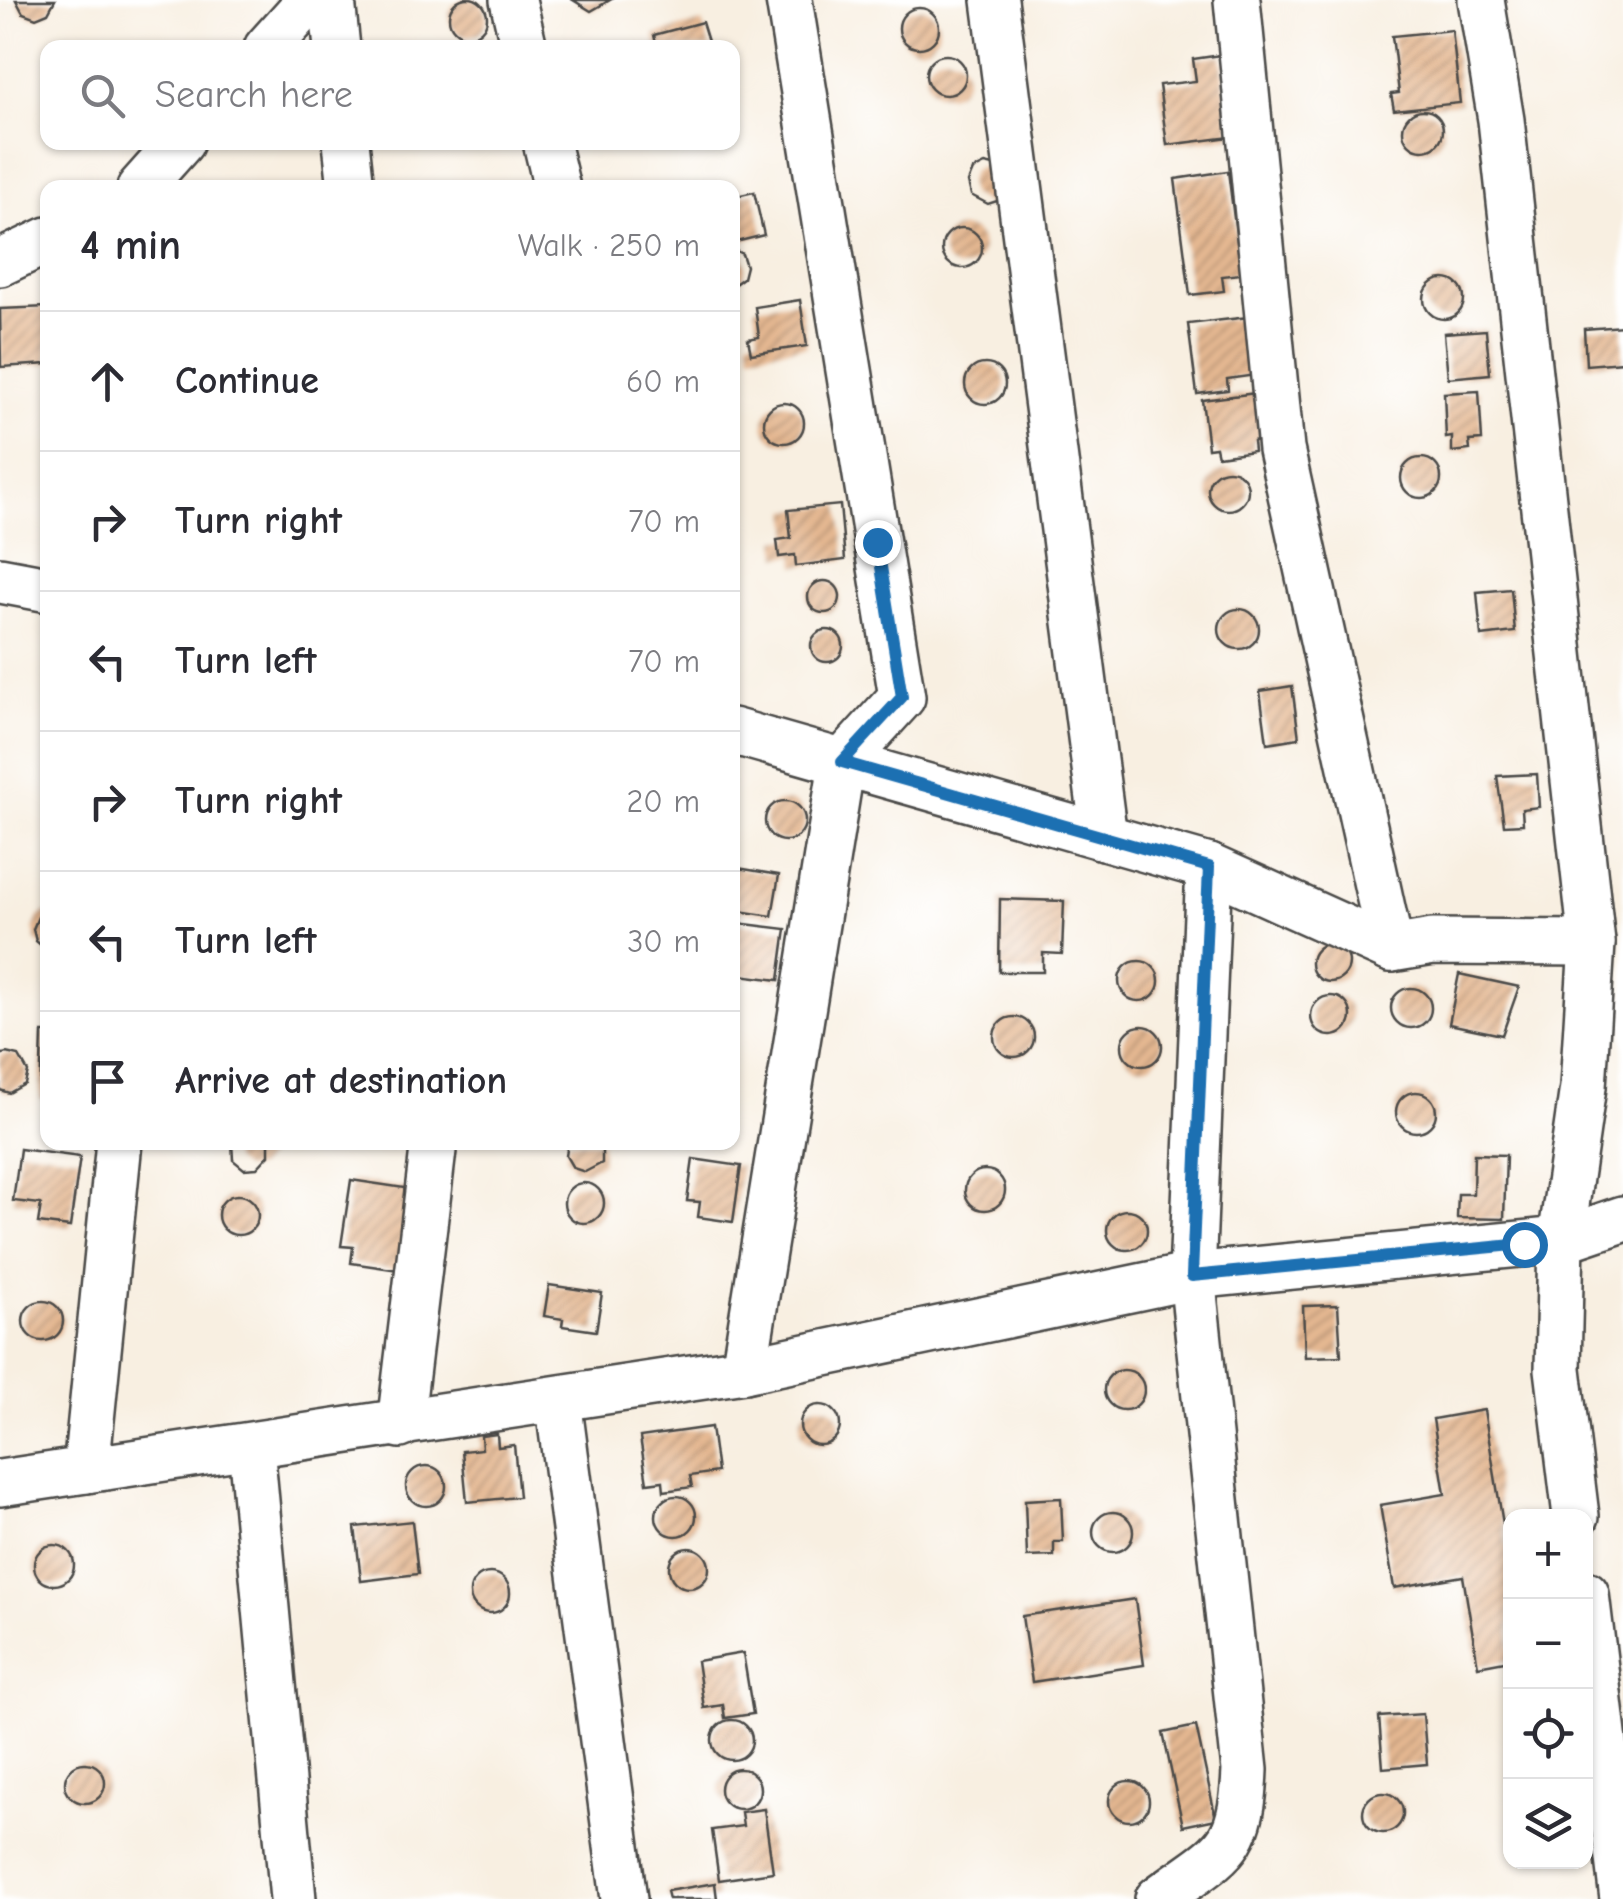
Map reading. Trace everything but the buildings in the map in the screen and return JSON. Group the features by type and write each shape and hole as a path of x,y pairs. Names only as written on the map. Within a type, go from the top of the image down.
{"street":[{"path":"274,40 310,0"},
{"path":"332,0 335,40"},
{"path":"512,0 522,40"},
{"path":"744,1370 842,762 902,697 789,0"},
{"path":"995,0 1104,837"},
{"path":"1236,0 1281,449 1390,949"},
{"path":"1482,0 1501,120 1592,943 1583,1087 1560,1240 1558,1368 1575,1509"},
{"path":"147,180 174,150"},
{"path":"347,150 350,180"},
{"path":"548,150 554,180"},
{"path":"0,263 40,244"},
{"path":"0,580 40,588"},
{"path":"740,733 1209,867 1390,949 1434,942 1592,943"},
{"path":"1158,1899 1228,1846 1243,1816 1245,1770 1192,1276 1209,867"},
{"path":"86,1470 118,1150"},
{"path":"400,1425 433,1150"},
{"path":"0,1483 744,1370 1192,1276 1560,1240 1623,1218"},
{"path":"558,1400 624,1899"},
{"path":"251,1447 293,1899"},
{"path":"1587,1599 1622,1899"}],"route":[{"path":"877,542 902,697 842,762 1209,867 1192,1276 1524,1244"}]}
